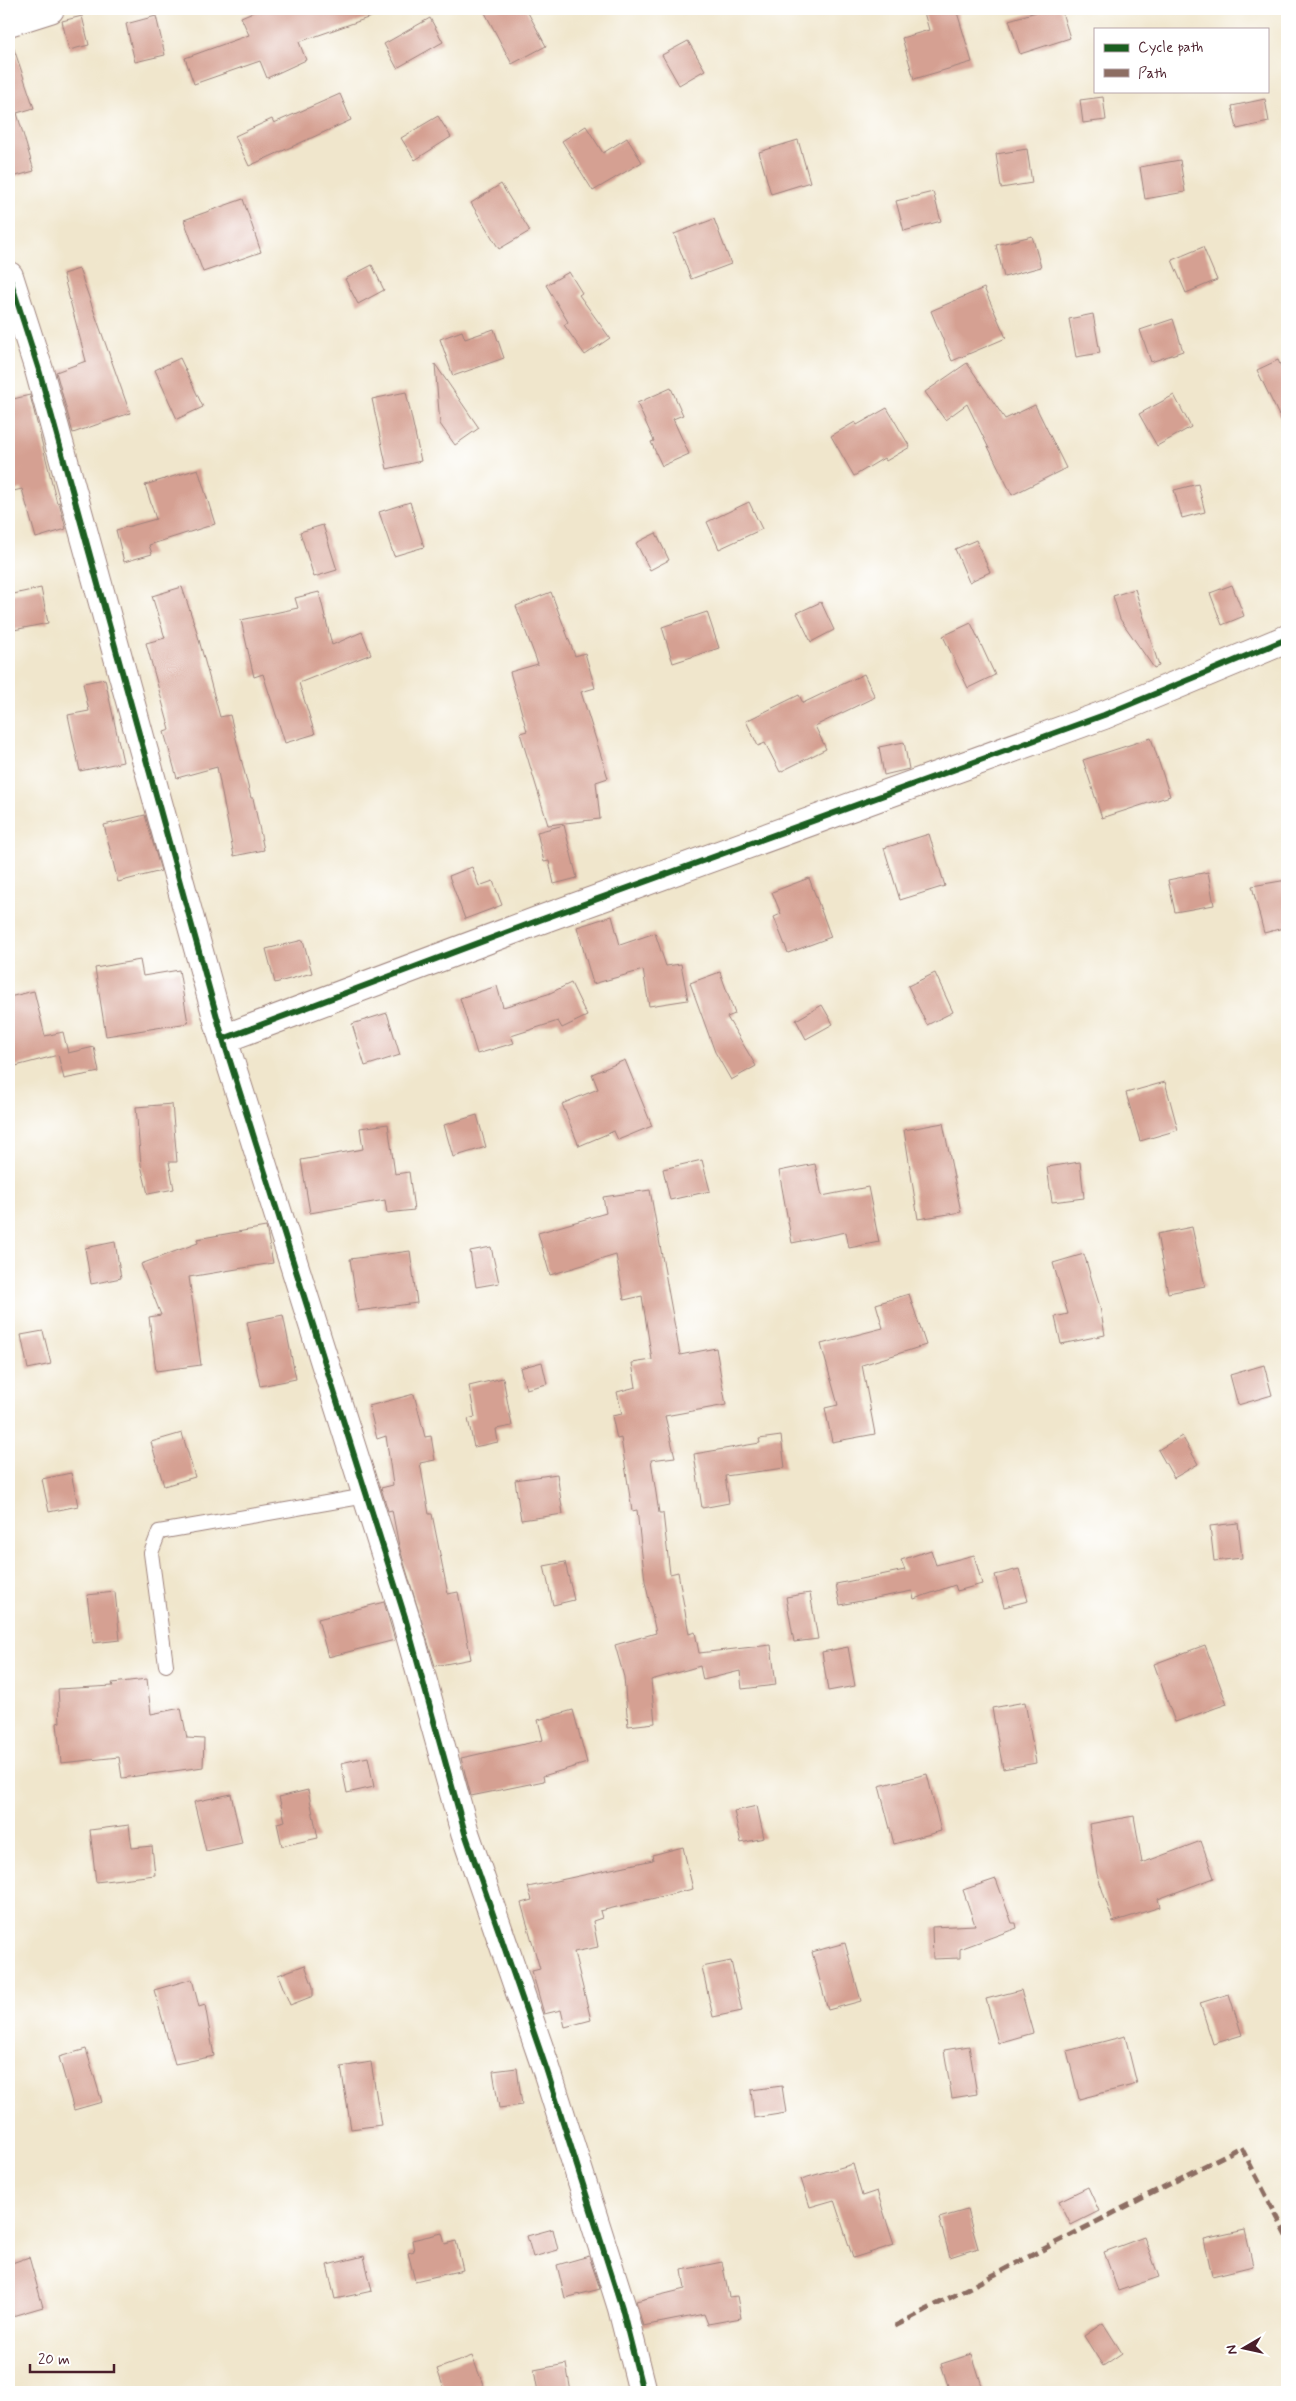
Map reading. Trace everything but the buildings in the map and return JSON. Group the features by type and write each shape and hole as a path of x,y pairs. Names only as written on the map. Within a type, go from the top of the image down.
{"street":[{"path":"9,22 50,9"},
{"path":"9,276 39,370 223,1039 405,1617 465,1833 546,2068 622,2308 643,2392"},
{"path":"223,1039 538,921 1104,715 1287,639"}],"lane":[{"path":"166,1665 151,1553 159,1532 366,1496"}],"marked path":[{"path":"895,2326 1241,2147 1287,2236"}],"cycle path":[{"path":"9,276 39,370 223,1039 405,1617 465,1833 546,2068 622,2308 643,2392"},
{"path":"223,1039 537,921 1104,715 1287,639"}]}
